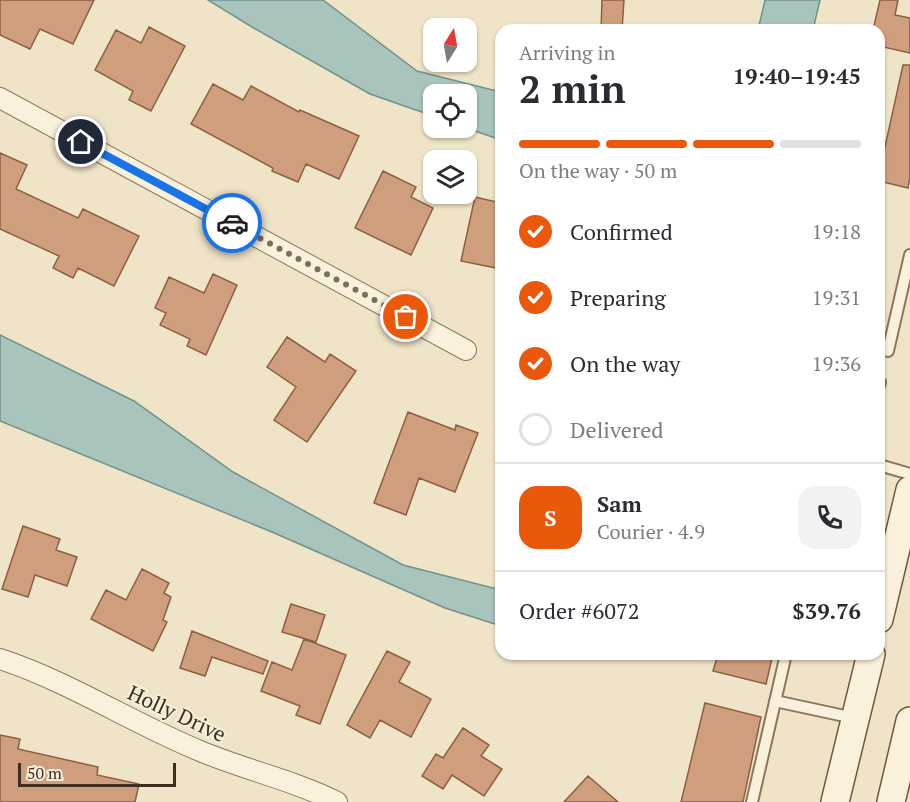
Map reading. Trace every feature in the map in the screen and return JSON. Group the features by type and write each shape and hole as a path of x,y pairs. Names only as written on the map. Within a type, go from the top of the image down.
{"main road":[{"path":"885,594 910,490"},
{"path":"835,802 870,660"},
{"path":"891,802 910,721"}],"street":[{"path":"0,98 466,350"},
{"name":"Holly Drive","path":"0,659 38,673 198,750 337,802"}],"lane":[{"path":"888,351 910,255"},
{"path":"885,467 910,474"},
{"path":"752,802 785,660"},
{"path":"775,701 855,718"}],"water":[{"path":"208,0 323,0 417,71 469,84 423,84 423,113 370,94"},
{"path":"765,0 820,0 814,24 759,24"},
{"path":"477,86 495,90 495,138 477,132"},
{"path":"0,335 134,401 233,472 403,565 495,588 495,624 445,608 272,532 0,421"}],"building":[{"path":"0,0 94,0 73,44 40,29 30,49 0,35"},
{"path":"602,0 624,0 622,24 601,24"},
{"path":"880,0 898,0 895,15 910,18 910,53 885,47 885,24 874,24"},
{"path":"149,27 185,46 151,111 129,100 133,91 95,70 116,30 141,43"},
{"path":"903,65 910,65 910,178 908,188 885,182 885,147"},
{"path":"213,84 243,100 251,86 299,112 300,110 359,136 339,179 306,164 298,182 272,171 273,168 191,124"},
{"path":"0,153 27,165 16,189 78,218 83,209 139,236 114,286 78,268 73,278 53,268 59,256 0,229"},
{"path":"383,171 416,187 411,197 433,208 411,255 355,228"},
{"path":"477,197 495,202 495,268 461,261 473,204 477,204"},
{"path":"213,274 237,285 206,355 187,346 190,339 160,325 166,313 155,308 169,277 204,293"},
{"path":"287,337 325,362 330,354 356,371 307,442 274,420 296,387 267,367"},
{"path":"408,412 455,430 456,425 478,433 455,492 419,478 406,515 374,503"},
{"path":"23,526 60,539 56,550 77,557 67,586 35,575 28,597 2,589"},
{"path":"142,569 169,583 164,593 171,597 163,620 167,622 153,651 91,619 106,590 126,600"},
{"path":"291,604 325,615 316,642 282,632"},
{"path":"192,631 268,661 263,674 212,657 205,676 180,668"},
{"path":"304,639 346,655 320,724 296,715 300,706 261,691 272,662 292,670"},
{"path":"387,651 410,662 399,682 431,699 411,737 380,720 370,738 347,725"},
{"path":"716,660 772,660 766,684 713,671"},
{"path":"705,703 761,717 743,802 681,802"},
{"path":"463,728 489,745 481,756 502,769 484,796 452,775 443,789 422,776 436,754 443,758"},
{"path":"0,735 20,739 18,749 98,767 97,775 139,784 135,802 0,802"},
{"path":"588,776 618,802 564,802"}],"way so far":[{"path":"232,223 406,317"}],"route":[{"path":"81,142 232,223"}]}
